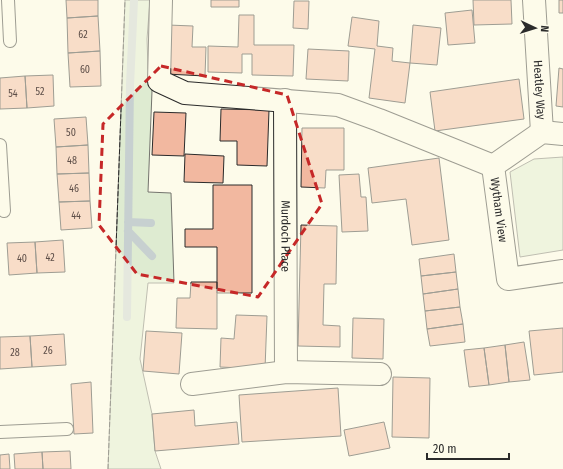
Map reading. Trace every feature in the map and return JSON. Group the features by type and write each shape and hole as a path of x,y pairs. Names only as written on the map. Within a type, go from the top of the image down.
{"street":[{"path":"161,0 160,81 185,93 338,105 493,166"},
{"name":"Heatley Way","path":"534,0 553,133"},
{"name":"Murdoch Place","path":"285,100 286,372"},
{"name":"Wytham View","path":"553,133 493,166 508,279 563,271"},
{"path":"192,384 286,372 380,374"}],"lane":[{"path":"8,0 10,41"},
{"path":"0,145 4,211"},
{"path":"0,432 67,430"}],"highlighted area":[{"path":"161,66 287,95 322,204 258,297 137,274 99,225 103,124"}],"green space":[{"path":"125,0 150,0 147,39 148,68 152,91 148,192 171,193 174,283 148,283 140,359 152,414 155,451 161,469 108,469"},
{"path":"563,157 563,250 520,257 510,172 534,159"}],"building":[{"path":"66,0 98,0 98,16 67,18"},
{"path":"211,0 239,0 239,7 211,7"},
{"path":"473,0 511,0 512,24 474,25"},
{"path":"559,0 563,0 563,13 559,13"},
{"path":"294,1 309,1 308,29 293,28"},
{"path":"472,10 475,43 448,45 445,13"},
{"path":"239,15 254,15 254,45 294,45 293,76 252,75 252,54 242,54 242,73 208,72 208,46 238,47"},
{"path":"98,16 100,51 68,53 67,18"},
{"path":"352,17 379,21 377,46 393,48 392,61 410,63 405,103 369,98 375,49 348,46"},
{"path":"168,25 193,26 192,47 206,47 205,76 166,74"},
{"path":"413,25 441,28 437,65 410,63"},
{"path":"308,49 349,51 348,81 306,79"},
{"path":"100,51 101,86 70,87 68,53"},
{"path":"559,68 563,69 563,107 556,106"},
{"path":"53,75 54,106 27,108 25,76"},
{"path":"25,76 27,108 0,109 0,78"},
{"path":"519,79 524,119 435,131 430,92"},
{"path":"221,109 269,110 267,166 237,165 237,141 220,141"},
{"path":"154,112 186,113 184,156 152,155"},
{"path":"86,117 88,145 56,147 54,119"},
{"path":"302,128 344,128 344,170 326,170 325,188 301,187"},
{"path":"88,145 89,173 57,174 56,147"},
{"path":"185,154 224,156 223,183 184,182"},
{"path":"439,158 449,240 412,245 406,199 372,203 368,168"},
{"path":"89,173 90,201 59,202 57,174"},
{"path":"359,174 361,197 366,197 368,231 342,232 339,175"},
{"path":"213,185 252,185 252,293 217,293 217,247 185,247 185,229 213,229"},
{"path":"90,201 92,228 61,230 59,202"},
{"path":"301,225 337,226 336,284 324,284 323,325 340,326 340,347 298,346"},
{"path":"63,240 65,272 37,273 35,242"},
{"path":"35,242 37,273 9,275 7,243"},
{"path":"454,254 456,272 421,276 419,259"},
{"path":"456,272 458,289 423,294 421,276"},
{"path":"191,282 217,282 217,329 176,328 177,298 190,298"},
{"path":"458,289 460,307 425,311 423,294"},
{"path":"460,307 463,324 427,329 425,311"},
{"path":"236,315 267,316 265,369 220,367 221,338 234,339"},
{"path":"353,318 384,319 383,359 352,358"},
{"path":"463,324 465,342 430,346 427,329"},
{"path":"563,328 563,372 534,375 529,331"},
{"path":"146,331 182,333 179,374 143,371"},
{"path":"64,334 66,365 32,367 30,336"},
{"path":"30,336 32,367 0,369 0,337"},
{"path":"524,342 530,380 509,382 505,345"},
{"path":"505,345 509,382 489,385 484,348"},
{"path":"484,348 489,385 469,387 464,350"},
{"path":"393,377 430,378 429,438 392,437"},
{"path":"91,382 93,433 74,434 71,384"},
{"path":"338,388 341,436 242,442 239,395"},
{"path":"194,410 195,426 237,422 239,444 155,451 152,414"},
{"path":"384,422 390,448 349,456 344,430"},
{"path":"70,451 71,469 43,469 42,452"},
{"path":"42,452 43,469 15,469 14,454"},
{"path":"9,454 10,469 0,469 0,455"}],"waterway":[{"path":"127,317 130,85 134,0"},
{"path":"128,222 151,223"},
{"path":"128,231 152,256"}],"fence":[{"path":"108,469 125,0"}]}
